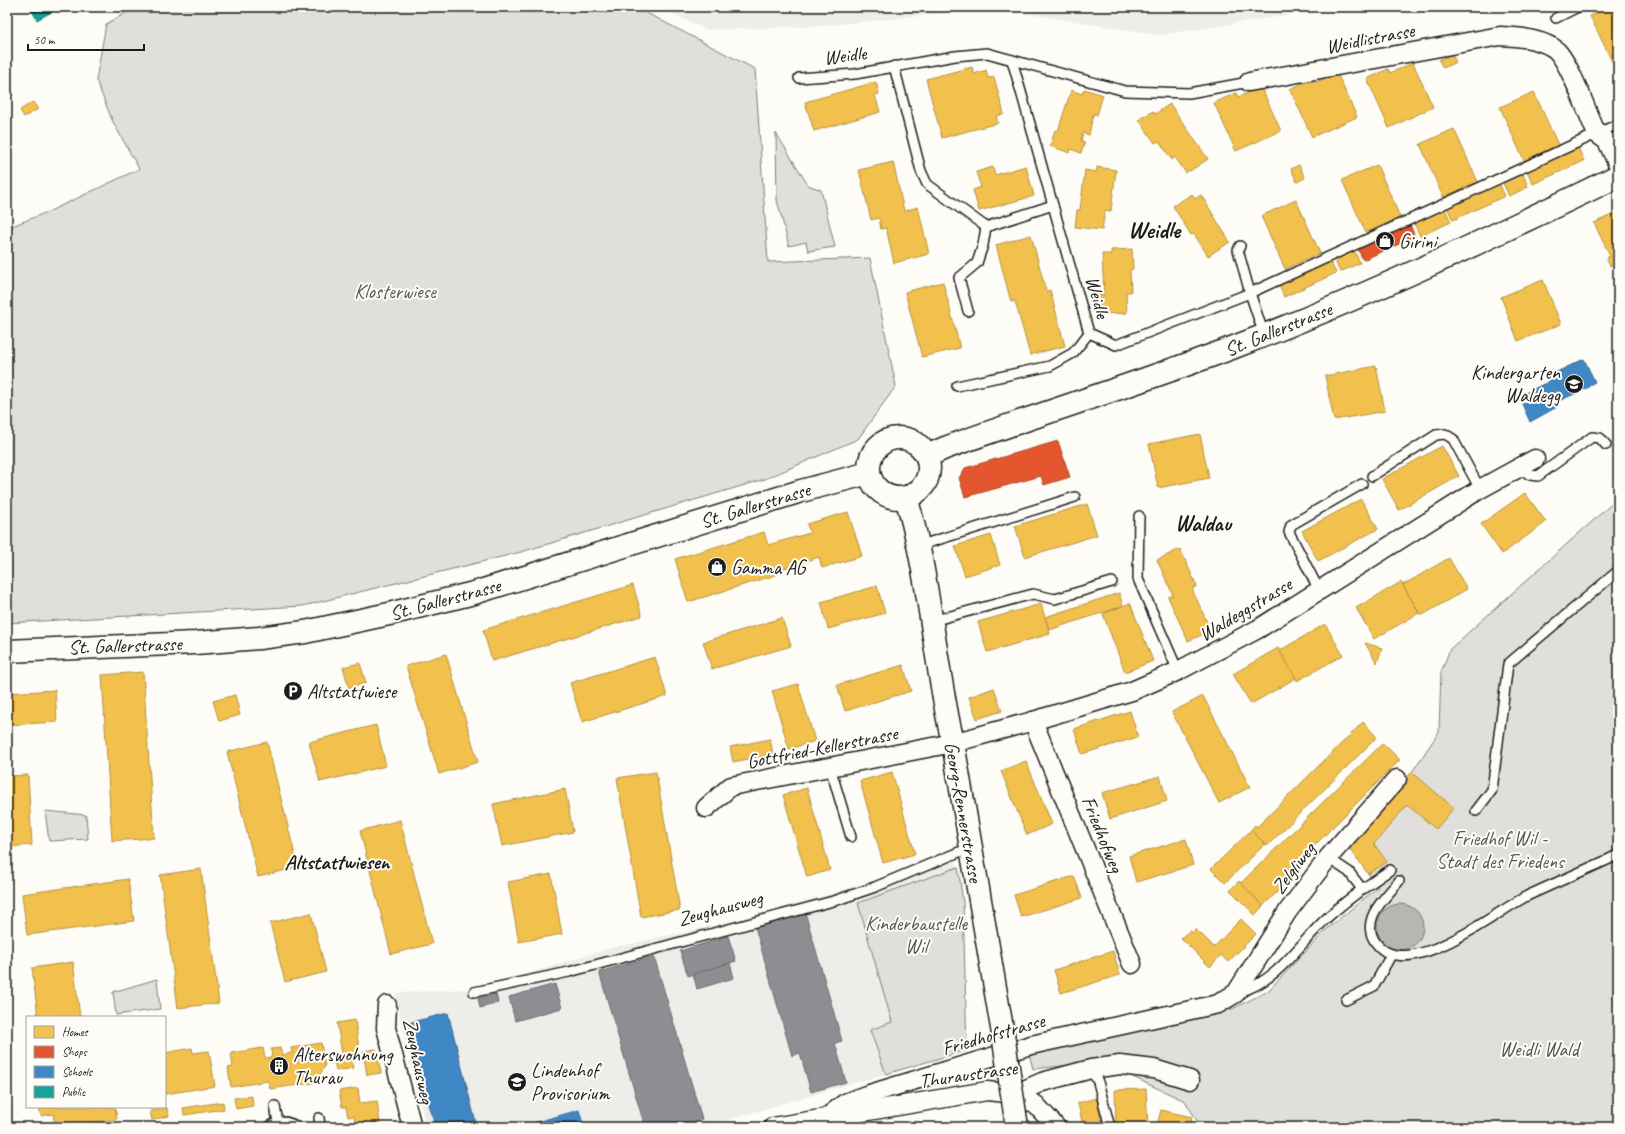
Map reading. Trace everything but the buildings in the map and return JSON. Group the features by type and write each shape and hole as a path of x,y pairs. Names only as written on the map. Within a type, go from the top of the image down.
{"main road":[{"name":"St. Gallerstrasse","path":"927,456 966,440 1156,376 1264,335 1399,278 1618,176"},
{"path":"901,438 912,440 927,456 929,466 928,476 923,486 916,493 906,498 894,498 882,493 874,485 869,473 869,462 873,452 880,444 890,439 901,438"},
{"name":"St. Gallerstrasse","path":"7,651 195,643 259,638 304,632 382,616 474,593 801,491 869,473"},
{"name":"Georg-Rennerstrasse","path":"906,498 918,546 932,621 945,711 953,743 1003,1034 1016,1127"}],"street":[{"name":"Weidlistrasse","path":"1249,82 1500,36 1523,37 1552,47 1563,57 1597,134 1607,141 1618,165"},
{"name":"Waldeggstrasse","path":"953,743 1132,691 1178,672 1258,629 1480,489 1536,459"},
{"name":"Friedhofweg","path":"1033,721 1132,964"},
{"name":"Gottfried-Kellerstrasse","path":"706,808 732,786 953,743"},
{"name":"Zelgliweg","path":"1236,993 1288,911 1328,858 1397,779"},
{"name":"Friedhofstrasse","path":"827,1118 845,1103 866,1095 1031,1045 1218,1004 1236,993"},
{"name":"Zeughausweg","path":"387,1005 386,1028 412,1127"},
{"name":"Thuraustrasse","path":"773,1127 987,1091 1015,1094 1042,1082 1091,1069 1120,1065 1154,1069 1190,1080"},
{"path":"1015,1094 1036,1105 1056,1127"}],"lane":[{"path":"1556,18 1578,7"},
{"name":"Weidle","path":"799,78 854,74 955,56 987,53 1125,90 1189,93 1249,82"},
{"name":"Weidle","path":"1012,60 1089,333 1116,345 1250,292 1618,124"},
{"path":"894,66 921,171 927,184 986,227"},
{"path":"986,227 1053,204"},
{"path":"968,311 959,278 977,263 983,245 986,227"},
{"path":"1240,246 1238,250 1264,335"},
{"path":"957,386 1050,366 1073,353 1089,333"},
{"path":"1372,476 1436,435 1445,434 1453,439 1480,489"},
{"path":"1519,468 1530,476 1538,476 1592,437 1600,438 1606,445"},
{"path":"1319,590 1290,532 1291,525 1362,484"},
{"path":"918,546 1076,498"},
{"path":"1139,516 1138,580 1178,672"},
{"path":"1476,811 1492,790 1508,664 1618,572"},
{"path":"932,621 1033,594 1055,599 1112,582"},
{"path":"830,767 851,837"},
{"name":"Zeughausweg","path":"474,992 568,972 837,900 882,885 959,852 971,849"},
{"path":"1399,881 1373,916 1370,927 1372,937 1378,946 1391,955 1406,956 1439,948 1525,897 1618,855"},
{"path":"1328,858 1349,872 1362,889"},
{"path":"1236,993 1249,989 1280,968 1328,917 1362,889 1390,870"},
{"path":"1346,1000 1374,986 1391,955"},
{"path":"1091,1069 1098,1082 1110,1127"},
{"path":"275,1106 278,1122"},
{"path":"269,1127 278,1122 291,1123 297,1127"}],"shaded area":[{"path":"658,7 1339,7 1160,35 993,8 822,26 707,30"},
{"path":"954,847 963,902 967,1050 703,1127 426,1127 395,993 467,989 540,970 606,949 694,930 762,913 858,886 908,869"},
{"path":"1395,904 1405,904 1413,908 1419,914 1423,922 1423,932 1419,940 1413,946 1405,950 1395,950 1387,946 1381,940 1377,932 1377,922 1381,914 1387,908"}],"green space":[{"name":"Klosterwiese","path":"137,7 635,7 755,69 768,262 870,258 896,386 858,439 765,479 521,552 303,606 7,623 7,228 50,211 139,169 113,122 96,80 106,24"},
{"path":"776,133 808,185 821,190 835,247 808,251 806,242 789,246 777,200"},
{"path":"1616,500 1618,501 1618,1127 1201,1127 1185,1101 1100,1062 1033,1069 1028,1049 1232,1009 1268,991 1327,929 1378,887 1346,843 1412,772 1439,732 1441,672 1450,649"},
{"path":"45,811 86,815 88,839 49,841"},
{"name":"Kinderbaustelle Wil","path":"958,867 963,902 967,1050 886,1074 870,1030 892,1022 858,903"},
{"path":"157,979 160,1009 116,1015 113,992"}],"place":[{"name":"Girini","path":"1385,241"},
{"name":"Kindergarten Waldegg","path":"1574,384"},
{"name":"Gamma AG","path":"717,567"},
{"name":"Altstattwiese","path":"293,691"},
{"name":"Alterswohnung Thurau","path":"279,1066"},
{"name":"Lindenhof Provisorium","path":"517,1082"}],"district":[{"name":"Weidle","path":"1154,230"},
{"name":"Waldau","path":"1203,523"},
{"name":"Altstattwiesen","path":"337,862"}],"park label":[{"name":"Friedhof Wil - Stadt des Friedens","path":"1500,850"},
{"name":"Weidli Wald","path":"1539,1049"}]}
